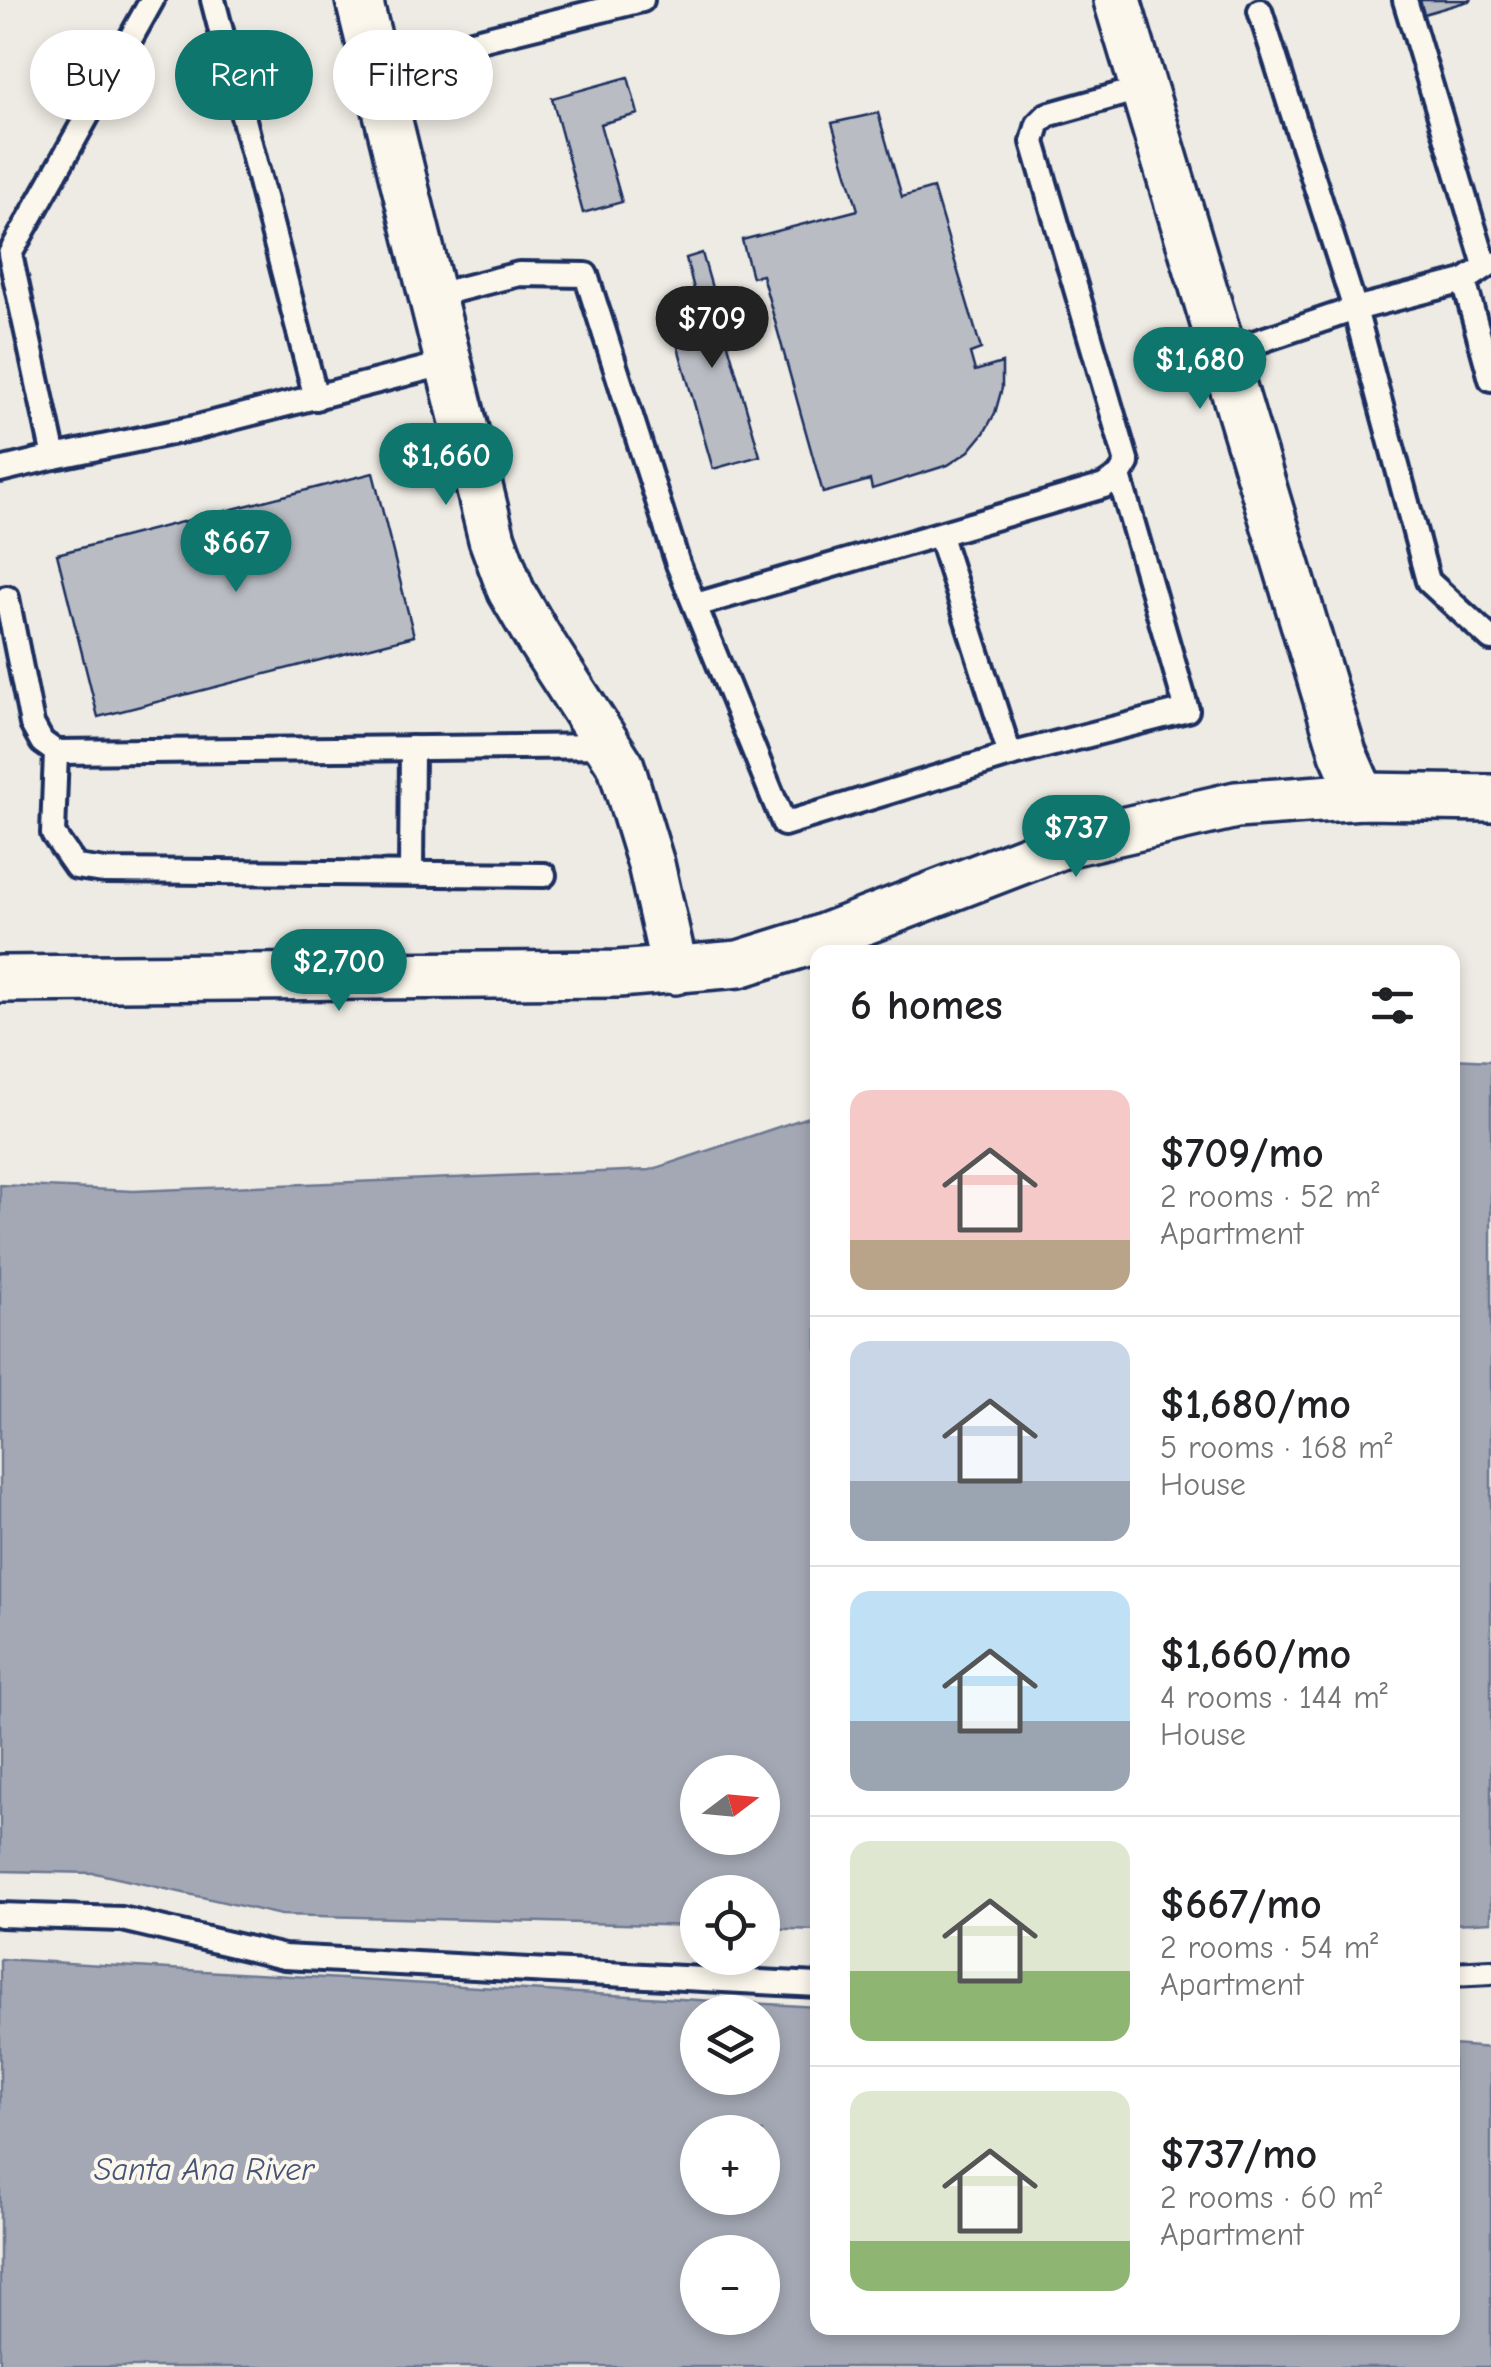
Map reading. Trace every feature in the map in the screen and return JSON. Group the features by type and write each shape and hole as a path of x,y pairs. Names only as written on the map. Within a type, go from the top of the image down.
{"street":[{"path":"358,0 366,30"},
{"path":"1117,0 1343,752 1362,796"},
{"path":"388,120 492,539 511,591 538,640 621,766 640,825 674,971"},
{"path":"0,979 674,971 739,964 816,940 1065,844 1236,805 1362,796 1491,798"}],"lane":[{"path":"54,457 10,254 152,0"},
{"path":"213,0 316,398"},
{"path":"493,37 642,0"},
{"path":"1221,354 1355,309 1464,281 1488,264 1404,0"},
{"path":"1260,11 1355,309 1428,581 1491,639"},
{"path":"696,605 1104,486 1119,476 1127,462 1033,142 1038,124 1047,114 1143,88"},
{"path":"432,296 519,274 586,275 678,564 784,824 1010,754 1187,710 1119,476"},
{"path":"1464,281 1491,379"},
{"path":"0,470 194,428 448,363"},
{"path":"940,536 1010,754"},
{"path":"7,598 32,724 42,742 56,752 610,746"},
{"path":"411,874 412,748"},
{"path":"56,752 53,834 76,867 105,871 544,874"},
{"path":"0,1915 122,1920 284,1957 810,1985"},
{"path":"1460,1974 1491,1972"}],"water":[{"path":"1460,1059 1491,1061 1491,1922 1460,1924"},
{"path":"810,1116 810,1930 780,1929 780,1875 680,1875 680,1926 281,1915 95,1873 0,1871 0,1185 134,1191 650,1170"},
{"name":"Santa Ana River","path":"0,1959 680,1999 680,2095 780,2095 780,2005 810,2007 810,2335 1460,2335 1460,2046 1491,2048 1491,2367 0,2367"}],"building":[{"path":"1420,0 1472,0 1424,14"},
{"path":"628,77 638,114 600,124 622,202 583,213 552,98"},
{"path":"878,113 902,197 933,188 981,349 970,353 975,371 1002,363 1002,388 984,433 969,451 948,465 872,489 870,480 823,493 762,275 752,277 742,240 858,210 832,123"},
{"path":"702,253 760,456 713,469 665,302 695,293 686,258"},
{"path":"373,473 414,636 98,717 57,554"}]}
